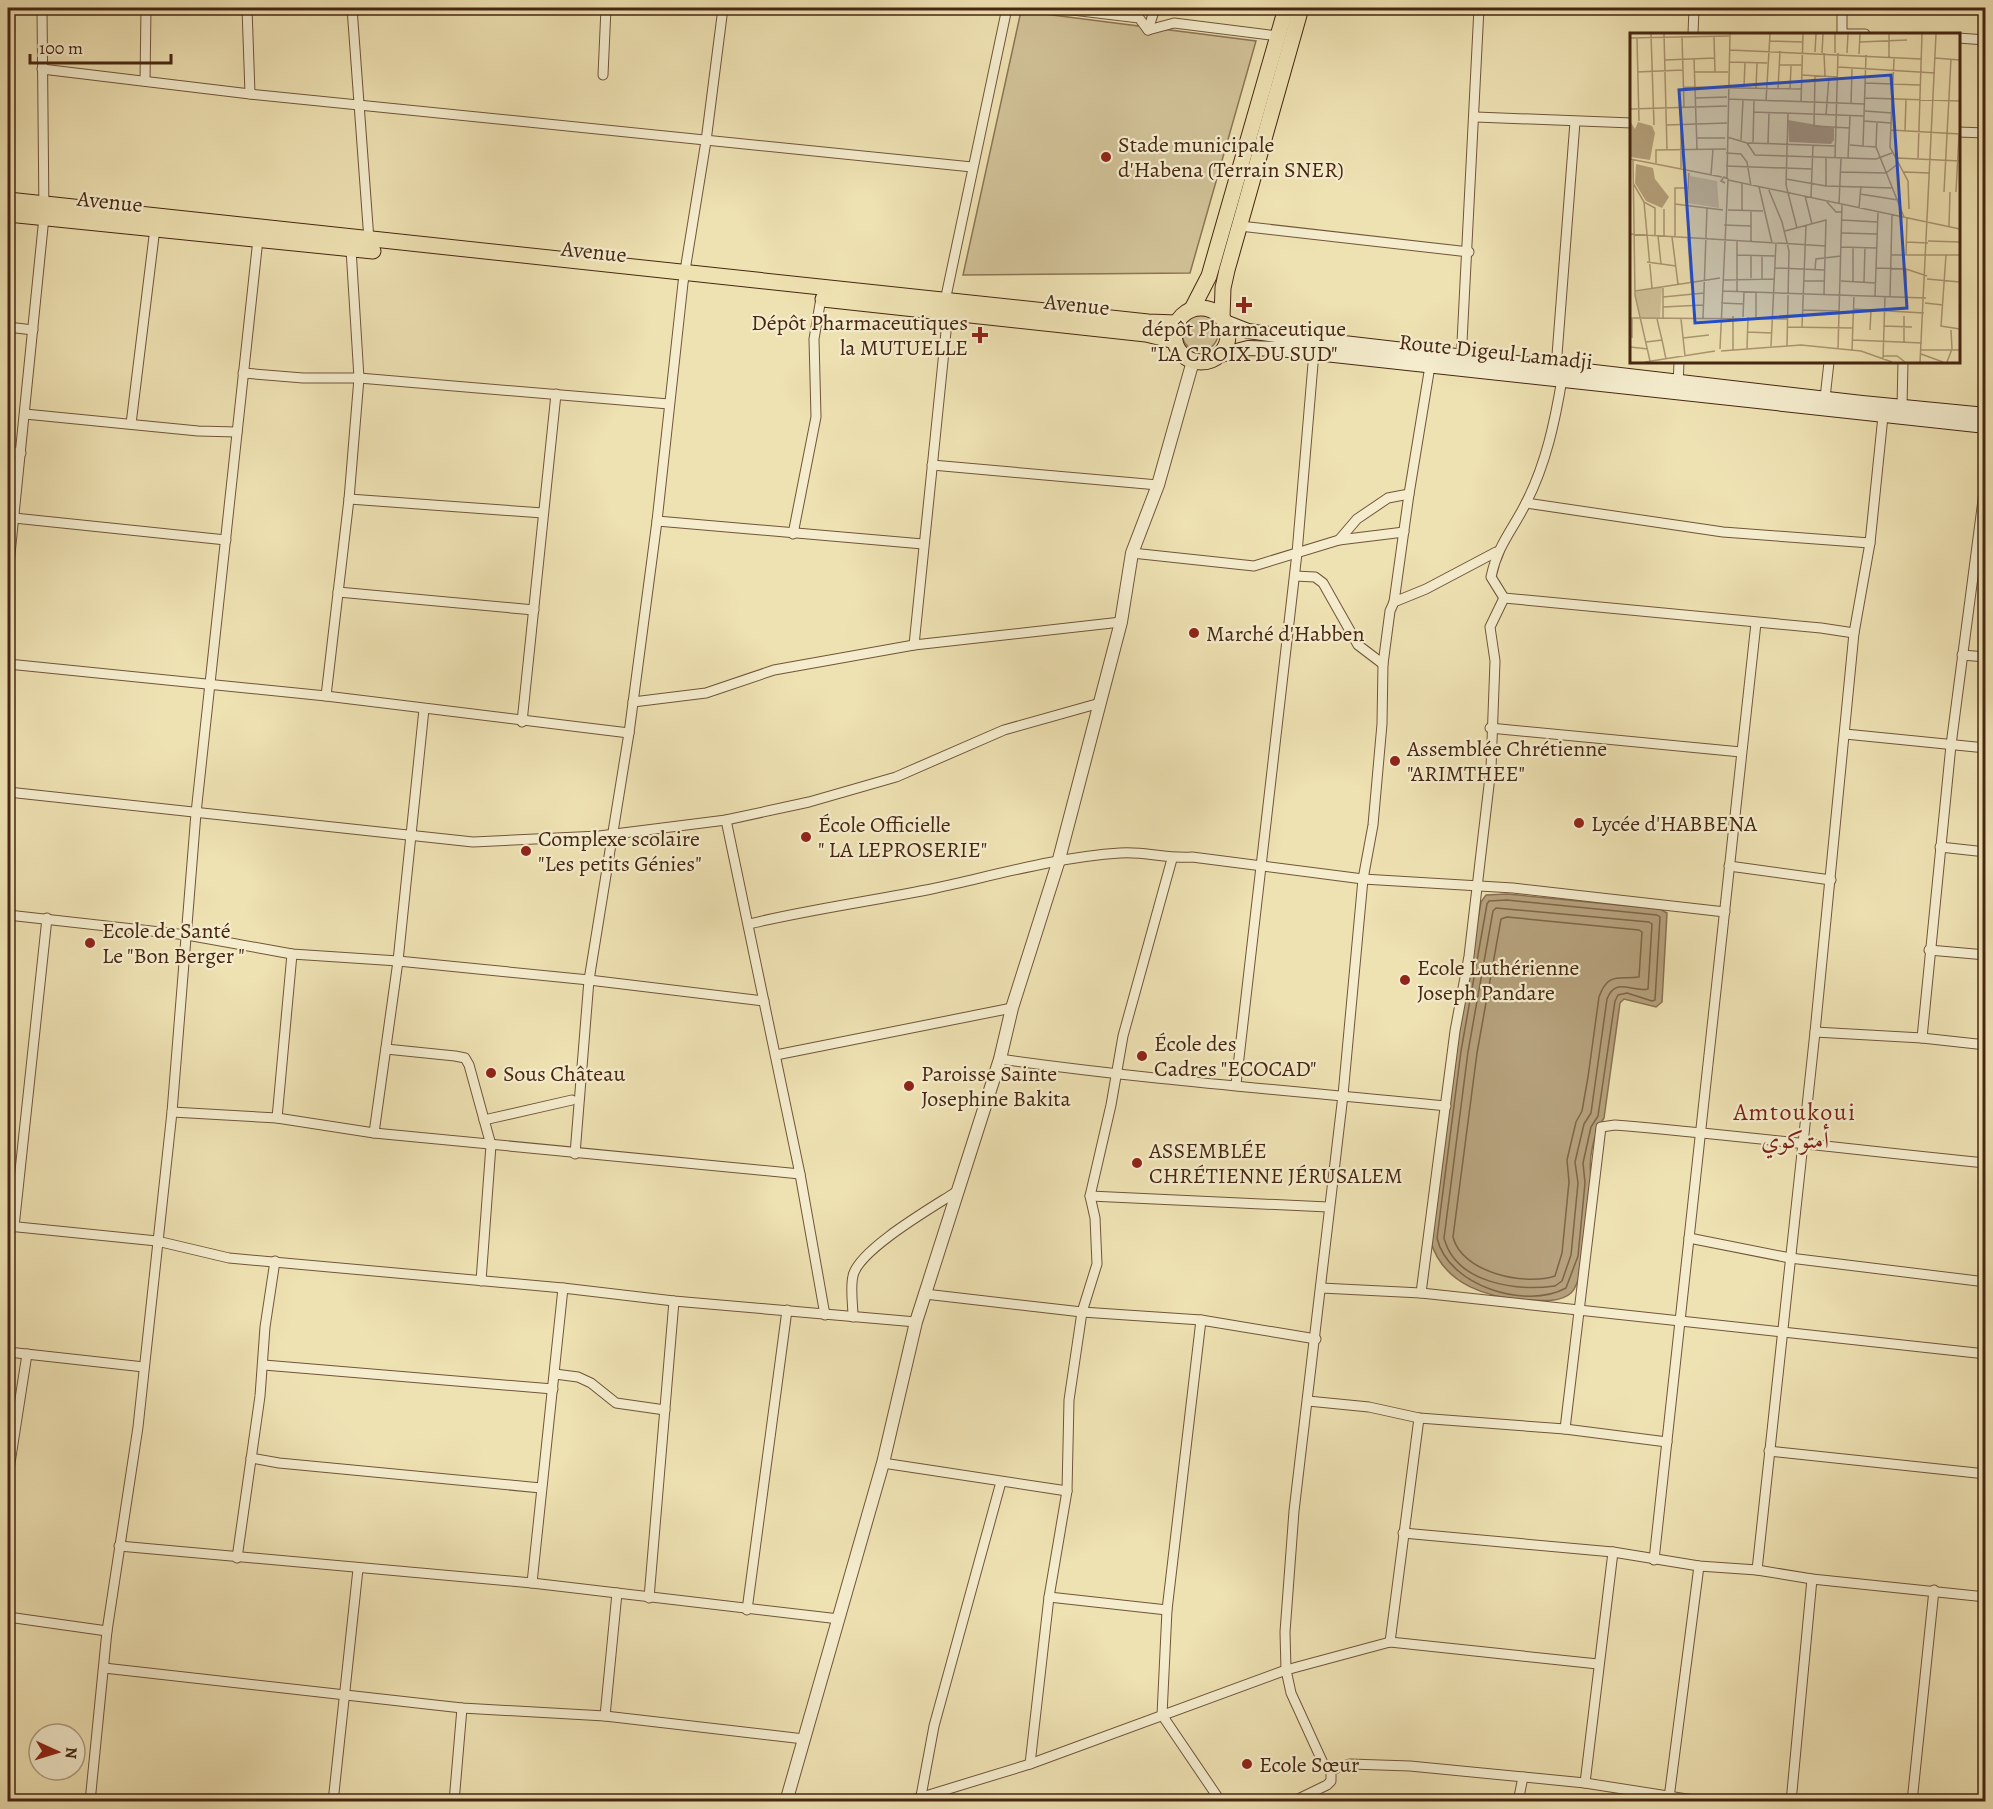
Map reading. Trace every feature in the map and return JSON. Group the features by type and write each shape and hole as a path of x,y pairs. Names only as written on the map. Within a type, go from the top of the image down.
{"highway":[{"path":"1286,8 1209,276 1192,309 1177,323 1175,341 1178,350 1193,361 1202,362 1217,356 1226,344 1227,329 1223,320 1222,288 1301,8"},
{"path":"8,200 44,211 258,226 684,278 946,307 1177,323"},
{"name":"Avenue","path":"8,214 44,211 155,228 351,249 684,278 821,298 946,307 1146,334 1175,341"},
{"path":"1192,309 1208,308 1223,320"}],"main road":[{"path":"1223,320 1235,327 1265,333 1461,361"},
{"name":"Route Digeul Lamadji","path":"1217,356 1248,348 1314,352 1430,366 1461,361 1678,387 1883,416 1986,426"},
{"path":"1678,387 1825,398 1986,415"}],"street":[{"path":"8,574 44,211 42,8"},
{"path":"145,81 146,8"},
{"path":"247,8 250,94"},
{"path":"352,8 369,240"},
{"path":"603,75 606,8"},
{"path":"575,1154 588,980 629,733 657,521 684,278 706,141 723,8"},
{"path":"914,645 946,307 972,167 1007,8"},
{"path":"1056,8 1139,18 1148,30"},
{"path":"1148,30 1155,8"},
{"path":"1461,361 1476,117 1479,8"},
{"path":"1693,33 1694,8"},
{"path":"1842,8 1842,33"},
{"path":"1148,30 1174,23 1278,36"},
{"path":"1960,38 1986,40"},
{"path":"42,69 250,94 972,167"},
{"path":"1476,117 1630,123"},
{"path":"1504,598 1491,577 1496,552 1526,503 1550,438 1559,373 1575,122"},
{"path":"1960,132 1986,134"},
{"path":"1240,226 1469,252"},
{"path":"131,424 155,228"},
{"path":"90,1802 107,1631 138,1427 172,1112 196,813 258,239"},
{"path":"326,696 349,500 359,378 351,249"},
{"path":"793,534 816,417 814,349 821,298"},
{"path":"8,327 33,330"},
{"path":"1236,1084 1295,576 1314,352"},
{"path":"786,1802 883,1463 916,1322 1000,1059 1012,1008 1058,862 1121,622 1132,553 1158,485 1193,361"},
{"path":"1678,387 1679,363"},
{"path":"1825,398 1830,363"},
{"path":"1902,406 1903,363"},
{"path":"1332,1770 1323,1762 1291,1694 1286,1670 1285,1632 1294,1511 1322,1288 1328,1207 1343,1095 1363,879 1373,825 1380,758 1383,664 1390,611 1395,602 1409,494 1430,366"},
{"path":"243,373 303,378 359,378 669,404"},
{"path":"522,722 556,394"},
{"path":"25,414 237,432"},
{"path":"1757,1569 1831,880 1854,633 1870,543 1883,416"},
{"path":"8,451 21,453"},
{"path":"932,465 1158,485"},
{"path":"1922,1038 1951,745 1962,655 1981,553 1986,477"},
{"path":"1339,540 1357,519 1388,498 1409,494"},
{"path":"349,500 543,513"},
{"path":"1526,503 1723,532 1870,543"},
{"path":"14,518 226,540"},
{"path":"657,521 923,544"},
{"path":"1132,553 1254,566 1339,540 1404,532"},
{"path":"1395,602 1426,589 1496,552"},
{"path":"1295,576 1315,577 1323,583 1358,645 1383,664"},
{"path":"338,592 534,610"},
{"path":"1504,598 1854,633"},
{"path":"1421,1293 1491,768 1490,728 1495,660 1490,627 1504,598"},
{"path":"633,702 706,693 774,670 914,645 1121,622"},
{"path":"1654,1560 1682,1320 1689,1238 1703,1132 1756,622"},
{"path":"1962,655 1986,657"},
{"path":"8,664 326,696 522,722 629,733"},
{"path":"8,792 473,842 613,834 726,820 809,802 896,777 1004,730 1100,703"},
{"path":"374,1133 386,1048 424,709"},
{"path":"1490,728 1741,752"},
{"path":"1845,734 1986,748"},
{"path":"726,820 800,1174 825,1315"},
{"path":"1940,847 1986,852"},
{"path":"748,924 805,910 861,904 1058,862 1121,853 1172,859 1192,857 1363,879 1513,888 1725,912"},
{"path":"1030,1764 1049,1597 1067,1491 1069,1400 1082,1312 1097,1264 1095,1218 1090,1196 1123,1036 1172,859"},
{"path":"1729,866 1831,880"},
{"path":"8,915 187,934 292,954 396,961 588,980 764,1001"},
{"path":"47,918 11,1226 157,1241 214,1256 916,1322"},
{"path":"1929,950 1986,955"},
{"path":"277,1118 292,954"},
{"path":"374,1133 396,961"},
{"path":"776,1055 1012,1008"},
{"path":"1815,1032 1922,1038 1986,1045"},
{"path":"386,1048 465,1058 491,1145 481,1281"},
{"path":"1000,1059 1116,1075 1236,1084 1446,1106"},
{"path":"484,1120 572,1100"},
{"path":"172,1112 277,1118 374,1133 800,1174"},
{"path":"1565,1429 1601,1127 1615,1125 1703,1132 1803,1145 1986,1163"},
{"path":"853,1317 853,1275 860,1262 897,1231 956,1192"},
{"path":"1090,1196 1328,1207"},
{"path":"1689,1238 1790,1258 1986,1282"},
{"path":"237,1558 264,1365 266,1327 275,1261"},
{"path":"532,1583 563,1288"},
{"path":"1322,1288 1421,1293 1986,1354"},
{"path":"925,1294 1082,1312 1201,1320 1316,1339"},
{"path":"649,1598 674,1301"},
{"path":"747,1610 787,1310"},
{"path":"1201,1320 1167,1610 1162,1715 1221,1802"},
{"path":"8,1352 144,1367"},
{"path":"8,1476 27,1353"},
{"path":"264,1365 553,1389"},
{"path":"555,1374 578,1377 591,1383 616,1403 665,1410"},
{"path":"1308,1401 1369,1407 1419,1418 1565,1429 1667,1442"},
{"path":"1390,1642 1419,1418"},
{"path":"1769,1451 1986,1474"},
{"path":"250,1458 279,1463 541,1488"},
{"path":"883,1463 1067,1491"},
{"path":"921,1796 934,1726 1001,1482"},
{"path":"1403,1533 1613,1551 1654,1560 1699,1566 1757,1569 1812,1579 1986,1597"},
{"path":"119,1546 532,1583 839,1619"},
{"path":"1585,1783 1613,1551"},
{"path":"1664,1798 1699,1566"},
{"path":"333,1802 358,1569"},
{"path":"1791,1802 1812,1579"},
{"path":"1912,1802 1934,1590"},
{"path":"605,1716 616,1593"},
{"path":"1049,1597 1167,1610"},
{"path":"8,1617 107,1631"},
{"path":"906,1802 1030,1764 1286,1670 1390,1642 1598,1664"},
{"path":"104,1668 462,1708 605,1716 804,1739"},
{"path":"454,1802 462,1708"},
{"path":"1332,1770 1350,1764 1377,1763 1585,1783 1664,1798 1706,1802"},
{"path":"1292,1802 1327,1785 1331,1781 1332,1770"},
{"path":"1518,1802 1523,1777"}],"shaded area":[{"name":"Stade municipale d'Habena (Terrain SNER)","path":"1021,11 1256,41 1190,273 963,275"},
{"path":"1200,315 1213,320 1218,333 1213,346 1200,351 1187,346 1182,333 1187,320"}],"water":[{"path":"1507,894 1660,909 1667,913 1662,1002 1656,1007 1624,999 1620,1003 1604,1118 1597,1131 1591,1154 1588,1220 1581,1272 1571,1293 1552,1300 1499,1297 1469,1286 1445,1268 1436,1255 1430,1239 1455,1050 1481,902 1486,895"}],"place":[{"name":"Stade municipale d'Habena (Terrain SNER)","path":"1106,157"},
{"name":"dépôt Pharmaceutique \"LA CROIX DU SUD\"","path":"1244,305"},
{"name":"Dépôt Pharmaceutiques la MUTUELLE","path":"980,335"},
{"name":"Marché d'Habben","path":"1194,633"},
{"name":"Assemblée Chrétienne \"ARIMTHEE\"","path":"1395,761"},
{"name":"Lycée d'HABBENA","path":"1579,823"},
{"name":"École Officielle \" LA LEPROSERIE\"","path":"806,837"},
{"name":"Complexe scolaire \"Les petits Génies\"","path":"526,851"},
{"name":"Ecole de Santé Le \"Bon Berger \"","path":"90,943"},
{"name":"Ecole Luthérienne Joseph Pandare","path":"1405,980"},
{"name":"École des Cadres \"ECOCAD\"","path":"1142,1056"},
{"name":"Sous Château","path":"491,1073"},
{"name":"Paroisse Sainte Josephine Bakita","path":"909,1086"},
{"name":"ASSEMBLÉE CHRÉTIENNE JÉRUSALEM","path":"1137,1163"},
{"name":"Ecole Sœur","path":"1247,1764"}],"district":[{"name":"Amtoukoui أمتوكوي","path":"1795,1126"}]}
